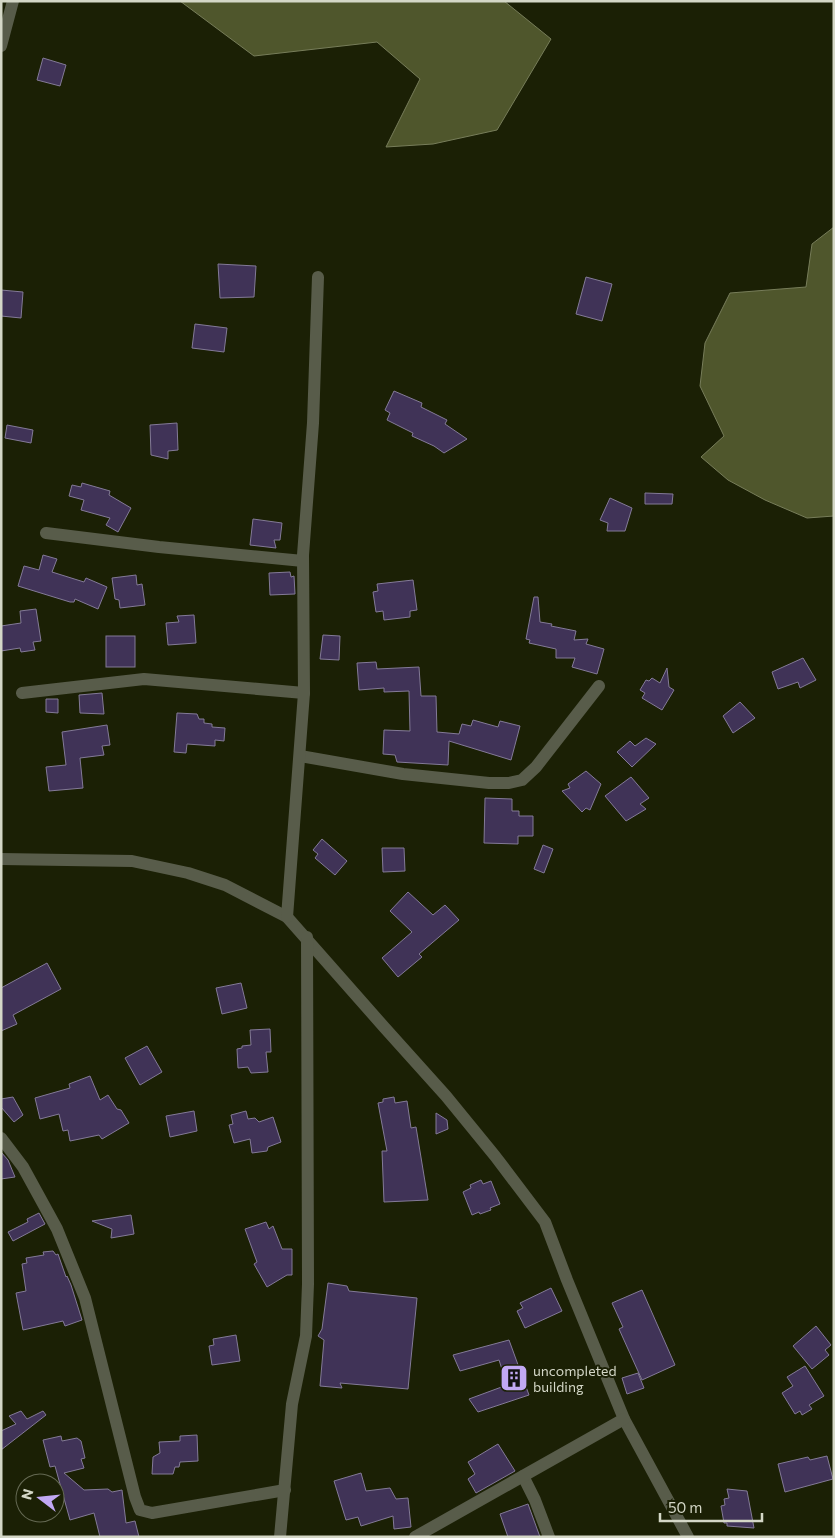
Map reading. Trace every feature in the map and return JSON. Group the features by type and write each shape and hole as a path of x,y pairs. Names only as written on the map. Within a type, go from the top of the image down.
{"street":[{"path":"1,46 13,1"},
{"path":"287,916 304,693 303,562 313,423 318,277"},
{"path":"46,533 303,562"},
{"path":"22,693 144,679 304,693"},
{"path":"300,756 403,774 509,784 522,780 536,767 599,686"},
{"path":"1,859 132,861 188,873 225,884 287,916 446,1096 545,1222 624,1419 688,1537"},
{"path":"280,1537 292,1404 306,1336 308,1284 306,937"},
{"path":"1,1138 23,1167 57,1229 85,1298 134,1497 140,1510 152,1513 285,1490"},
{"path":"415,1537 624,1419"},
{"path":"523,1476 535,1500 549,1537"}],"shaded area":[{"path":"180,1 504,1 551,39 497,130 433,144 386,147 420,79 377,42 254,56"},
{"path":"834,227 834,516 807,518 765,500 728,480 701,457 724,436 700,386 705,343 730,293 806,287 812,244"}],"building":[{"path":"43,58 66,65 60,86 37,80"},
{"path":"218,264 256,266 254,297 220,298"},
{"path":"586,277 612,284 602,321 576,314"},
{"path":"1,290 23,292 21,318 1,316"},
{"path":"195,324 227,328 224,352 192,348"},
{"path":"394,391 422,403 421,407 447,420 445,424 467,439 444,453 412,436 413,433 387,420 390,413 385,410"},
{"path":"177,423 178,450 168,451 168,459 151,455 150,425"},
{"path":"7,425 33,430 31,443 5,438"},
{"path":"82,483 110,491 109,495 131,508 118,532 106,525 110,518 81,510 84,500 69,496 72,485 81,487"},
{"path":"645,493 673,494 672,504 645,504"},
{"path":"610,498 632,508 625,531 607,531 608,523 600,520"},
{"path":"253,519 282,523 280,540 274,540 276,548 250,545"},
{"path":"43,555 57,559 52,572 84,582 86,578 107,587 98,609 75,599 74,602 70,602 18,586 24,566 39,570"},
{"path":"290,572 291,577 294,576 295,594 270,595 269,573"},
{"path":"136,575 137,585 142,584 145,605 120,608 119,600 115,599 112,578"},
{"path":"413,580 417,610 410,611 410,617 384,620 383,611 376,612 373,592 378,591 377,584"},
{"path":"534,597 538,597 540,622 576,631 574,640 588,639 586,644 604,649 597,674 572,667 575,658 556,658 556,649 529,643 530,640 526,639"},
{"path":"36,609 41,641 33,642 35,650 21,652 20,648 1,651 1,626 21,623 20,611"},
{"path":"194,615 196,643 168,645 166,623 179,622 177,616"},
{"path":"323,635 340,636 339,660 320,659"},
{"path":"106,636 135,636 135,667 106,667"},
{"path":"803,658 816,680 800,688 798,682 778,689 772,672"},
{"path":"376,662 377,669 419,667 421,696 436,696 437,732 459,734 462,724 471,726 473,720 498,727 500,721 520,726 511,760 449,741 448,765 397,762 395,755 383,754 384,730 410,731 409,691 384,692 384,688 359,690 357,663"},
{"path":"667,668 669,687 674,690 662,710 642,698 645,693 640,690 646,680 649,681 652,678 660,683"},
{"path":"102,693 104,714 80,713 79,695"},
{"path":"46,699 58,699 58,713 46,712"},
{"path":"740,702 755,718 733,733 723,716"},
{"path":"177,713 197,714 199,719 204,719 204,723 212,724 212,727 225,728 224,741 215,740 215,746 187,744 186,753 174,752"},
{"path":"107,725 110,745 102,746 104,755 80,758 83,788 49,791 46,767 66,765 62,732"},
{"path":"646,738 656,744 632,767 617,752 630,741 635,746"},
{"path":"586,771 601,784 590,810 586,808 582,812 562,791 570,788 568,784"},
{"path":"631,777 649,798 640,804 646,809 626,821 605,796"},
{"path":"485,798 512,799 512,811 519,811 519,816 533,816 533,836 518,836 518,844 484,843"},
{"path":"322,839 347,861 335,875 315,858 318,854 313,850"},
{"path":"543,845 553,849 544,873 534,869"},
{"path":"382,848 404,848 405,871 383,872"},
{"path":"408,892 433,915 445,905 459,920 419,954 422,957 398,977 382,958 412,932 390,911"},
{"path":"47,963 61,989 13,1015 17,1024 1,1031 1,988"},
{"path":"241,983 247,1008 222,1014 216,988"},
{"path":"270,1029 271,1052 266,1052 268,1072 251,1073 248,1067 238,1068 237,1049 242,1048 242,1046 251,1045 250,1030"},
{"path":"147,1046 162,1072 140,1085 125,1058"},
{"path":"90,1076 100,1100 108,1095 129,1123 102,1139 99,1135 70,1141 68,1130 63,1131 59,1114 40,1119 35,1098 70,1088 69,1084"},
{"path":"13,1097 23,1115 14,1122 1,1107 1,1099"},
{"path":"394,1097 395,1103 407,1101 411,1128 416,1127 428,1200 384,1202 382,1151 387,1151 378,1103 383,1102 383,1099"},
{"path":"194,1111 197,1131 170,1137 166,1116"},
{"path":"246,1111 248,1119 255,1118 259,1122 273,1117 281,1142 268,1147 267,1151 252,1153 250,1139 234,1143 229,1125 233,1124 231,1115"},
{"path":"436,1113 447,1120 448,1129 436,1134"},
{"path":"1,1152 8,1160 15,1177 1,1179"},
{"path":"481,1180 483,1184 491,1181 500,1204 490,1208 491,1210 472,1215 463,1192 471,1188 470,1185"},
{"path":"39,1213 45,1224 13,1241 8,1232 28,1222 27,1219"},
{"path":"131,1215 134,1234 111,1238 112,1229 92,1221"},
{"path":"266,1222 269,1229 273,1226 282,1249 292,1249 292,1275 287,1275 267,1287 254,1264 257,1262 245,1229"},
{"path":"53,1251 56,1255 58,1254 66,1277 71,1285 82,1320 65,1326 63,1321 23,1330 16,1293 26,1291 22,1264 27,1263 26,1258 44,1255 43,1252"},
{"path":"328,1283 347,1286 349,1291 417,1298 408,1389 340,1383 342,1388 320,1386 324,1340 318,1336 322,1329"},
{"path":"551,1288 562,1311 525,1328 517,1311 523,1308 520,1303"},
{"path":"642,1290 675,1365 642,1380 619,1329 623,1327 612,1303"},
{"path":"816,1326 831,1345 825,1350 829,1355 812,1369 793,1346"},
{"path":"236,1335 240,1361 212,1365 209,1346 214,1345 213,1339"},
{"name":"uncompleted building","path":"509,1340 529,1395 478,1412 469,1399 507,1385 499,1360 460,1371 453,1355"},
{"path":"805,1366 824,1396 809,1405 812,1409 802,1415 800,1411 795,1414 782,1393 793,1386 787,1377"},
{"path":"638,1373 644,1388 627,1394 622,1378"},
{"path":"21,1411 27,1419 43,1411 46,1415 1,1450 1,1431 16,1424 9,1416"},
{"path":"197,1435 198,1461 180,1462 179,1467 175,1467 173,1474 152,1474 153,1457 160,1453 159,1442 180,1441 180,1436"},
{"path":"61,1436 62,1441 77,1438 81,1441 85,1458 81,1459 84,1468 57,1473 55,1466 50,1467 43,1440"},
{"path":"498,1444 515,1471 476,1493 468,1479 475,1474 468,1462"},
{"path":"827,1456 833,1479 785,1492 778,1464 808,1457 810,1460"},
{"path":"361,1473 366,1491 390,1488 396,1499 408,1498 411,1527 394,1529 393,1516 361,1526 358,1517 346,1520 334,1481"},
{"path":"65,1474 84,1490 108,1489 112,1492 122,1490 126,1523 135,1521 139,1537 100,1537 94,1513 70,1520 65,1502"},
{"path":"727,1489 747,1491 754,1528 727,1526 727,1523 724,1523 721,1506 725,1505 724,1499 729,1498"},
{"path":"528,1504 540,1537 508,1537 500,1514"}],"place":[{"name":"uncompleted building","path":"514,1378"}]}
